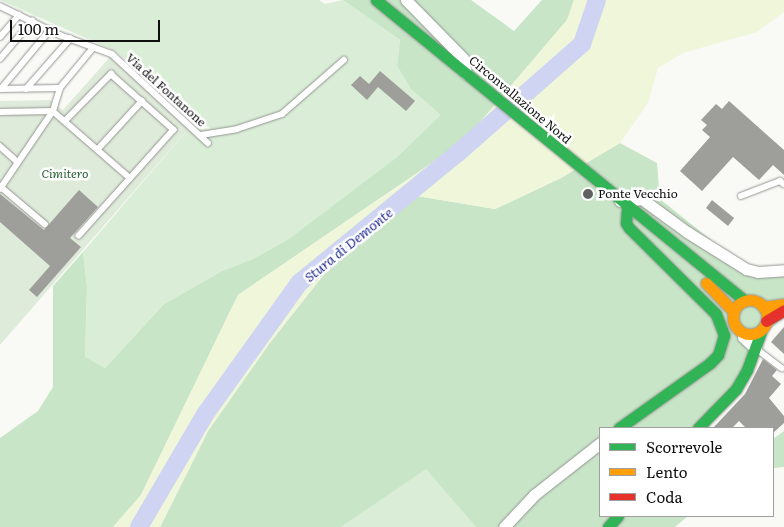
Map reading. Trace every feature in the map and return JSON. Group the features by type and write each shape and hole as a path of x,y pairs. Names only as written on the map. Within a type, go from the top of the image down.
{"main road":[{"name":"Circonvallazione Nord","path":"376,0 646,223 745,301"},
{"path":"620,427 710,363 723,346 724,335 716,314 629,228 626,223 623,204"},
{"name":"Circonvallazione Nord","path":"646,223 734,312"},
{"path":"712,413 738,367 743,334 734,321 734,312 745,301 755,301 763,307 784,304"},
{"path":"699,427 736,389 756,349 764,325 763,307"},
{"path":"743,334 753,334 784,310"},
{"path":"608,527 617,517"}],"street":[{"path":"406,0 462,58 466,74"},
{"path":"623,204 642,199 687,232 746,269 765,272 784,270"},
{"path":"743,334 756,349"},
{"path":"504,527 534,495 599,444"}],"lane":[{"name":"Via del Fontanone","path":"0,7 70,39 112,54 208,143"},
{"path":"0,37 19,15"},
{"path":"0,58 32,21"},
{"path":"1,89 50,30"},
{"path":"26,89 70,39"},
{"path":"45,224 1,188 53,111 60,88 93,48"},
{"path":"201,135 236,129 282,114 344,60"},
{"path":"65,121 111,74 174,130 79,236"},
{"path":"1,89 60,88"},
{"path":"98,149 142,101"},
{"path":"0,112 53,111 130,178"},
{"path":"0,146 18,162"},
{"path":"741,196 780,181 784,184"},
{"path":"756,349 782,368"}],"shaded area":[{"path":"0,0 319,0 325,4 343,0 400,40 397,66 411,89 442,115 397,157 287,240 253,259 222,271 164,304 105,368 85,358 87,287 83,252 189,128 211,129 115,51"},
{"path":"343,0 471,0 514,31 542,0 574,0 567,20 464,141 238,295 141,495 113,527 0,527 0,438 38,411 53,387 53,286 83,252 87,287 85,357 105,368 164,304 222,271 253,259 287,240 397,157 441,115 411,89 397,66 400,40"},
{"path":"620,143 657,163 660,199 757,277 776,277 784,272 784,318 765,333 709,427 599,427 599,517 687,517 675,527 476,527 426,469 341,527 160,527 208,431 269,344 325,273 417,196 495,209 561,178"},
{"path":"784,431 784,467 774,468 774,438"},
{"path":"426,468 476,527 341,527"}],"sand":[{"path":"574,0 784,0 784,12 757,32 683,53 658,68 648,103 620,143 561,178 495,209 417,196 325,273 269,344 208,431 160,527 113,527 141,495 238,295 464,141 567,20"}],"green space":[{"name":"Cimitero","path":"110,57 189,128 0,345 0,101 50,100 63,110"}],"building":[{"path":"380,71 415,101 406,111 378,87 367,100 351,85 360,76 369,84"},
{"path":"729,101 784,150 784,175 773,165 759,180 733,157 702,191 680,171 710,137 702,130 707,125 701,120 716,104 722,109"},
{"path":"79,190 98,207 70,238 81,247 37,297 29,290 50,266 0,222 0,194 44,230"},
{"path":"712,200 734,218 728,226 706,208"},
{"path":"784,327 784,354 771,342"},
{"path":"763,359 777,370 772,376 781,384 769,398 784,416 784,423 774,432 774,427 745,427 739,421 733,427 714,427 745,394"}],"waterway":[{"name":"Stura di Demonte","path":"139,527 206,413 299,283 458,153 582,44 597,0"}],"traffic: fast":[{"path":"376,0 745,301"},
{"path":"620,427 710,363 718,355 724,335 716,314 629,228 626,223 627,207"},
{"path":"699,427 736,389 747,370 762,329"},
{"path":"608,527 617,517"}],"traffic: slow":[{"path":"706,283 734,312"},
{"path":"750,300 762,305 767,317 762,329 750,334 738,329 733,317 738,305 750,300"},
{"path":"763,307 784,304"}],"traffic: jam":[{"path":"766,321 784,310"}],"place":[{"name":"Ponte Vecchio","path":"588,194"}]}
